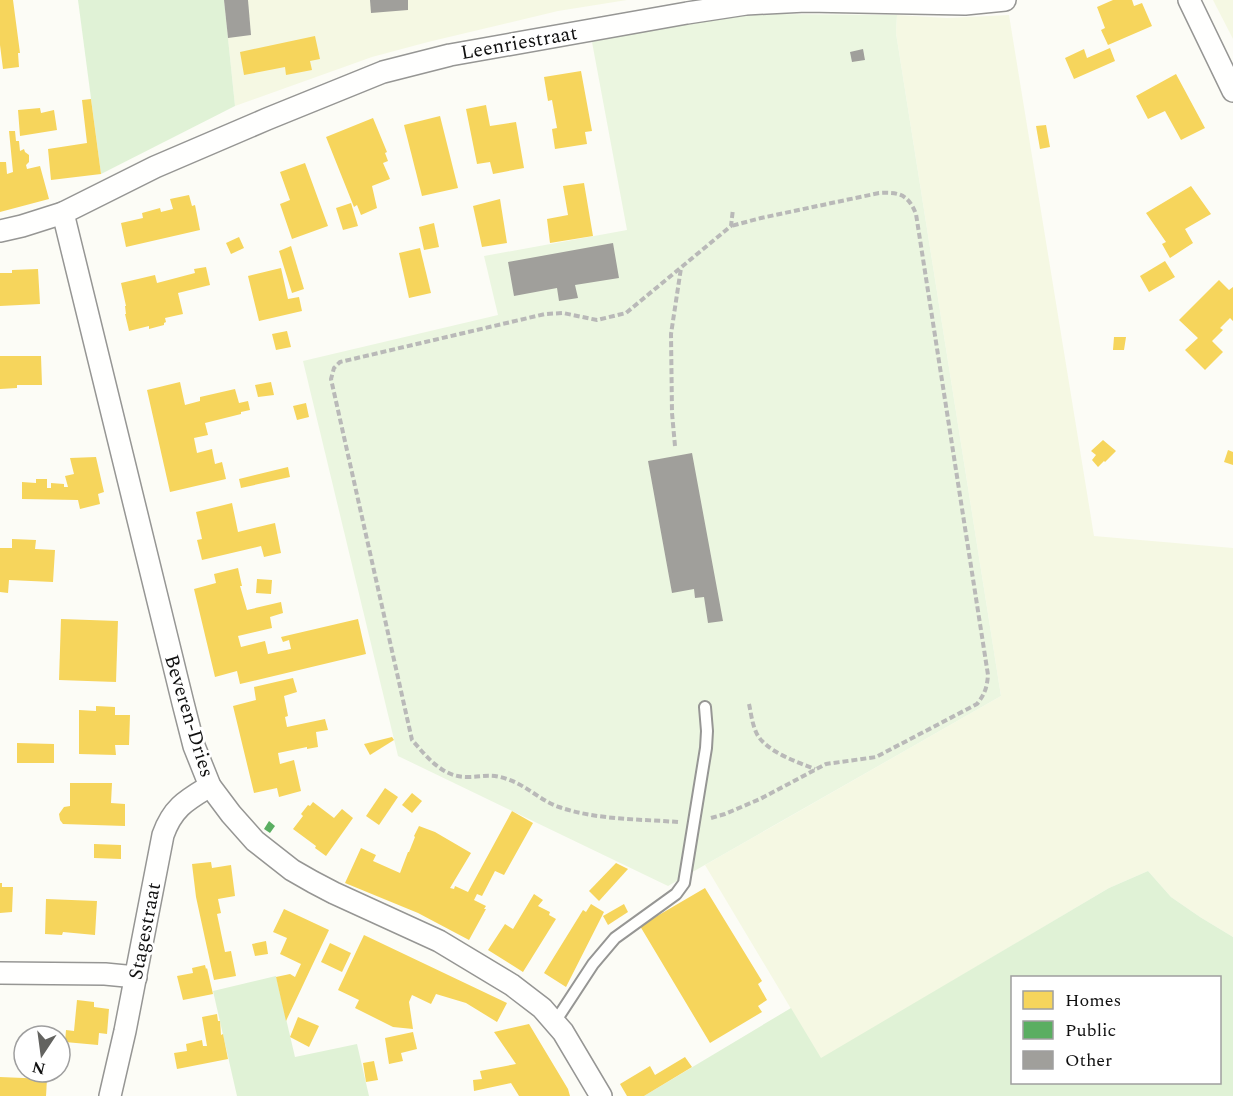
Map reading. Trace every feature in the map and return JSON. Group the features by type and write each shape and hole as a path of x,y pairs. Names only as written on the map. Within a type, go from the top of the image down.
{"street":[{"name":"Leenriestraat","path":"63,213 156,167 277,114 383,72 450,56 746,4 806,1 965,4 1005,0"},
{"path":"1189,0 1233,91"},
{"path":"0,231 63,213"},
{"name":"Beveren-Dries","path":"63,213 194,746 210,786 255,841 292,870 334,893 439,940 512,985 542,1008 563,1032 601,1096"},
{"name":"Stagestraat","path":"110,1096 166,827 182,804 210,786"},
{"path":"0,973 105,974 136,977"}],"lane":[{"path":"555,1022 593,964 615,938 676,894 684,883 706,748 705,707"}],"path":[{"path":"879,193 894,193 904,197 912,204 916,214 988,675 987,688 983,696 977,704 876,757 826,764 760,799 725,814 691,823 596,816 550,804 512,780 502,777 458,776 447,773 438,768 412,740 331,379 334,368 340,362 545,314 563,313 597,320 626,314 731,226 879,193"},
{"path":"731,226 733,209"},
{"path":"675,446 672,413 671,334 681,268"},
{"path":"749,704 756,733 768,746 788,758 816,769"}],"green space":[{"path":"78,0 224,0 235,106 101,174"},
{"path":"224,0 627,0 558,11 372,57 235,106"},
{"path":"1213,0 1233,0 1233,39"},
{"path":"767,14 897,15 896,33 1001,696 668,886 398,756 303,361 498,315 484,256 627,230 592,42 701,21"},
{"path":"897,15 947,18 1009,15 1094,536 1233,548 1233,937 1171,897 1148,871 1109,888 821,1059 705,865 1001,696 896,33"},
{"path":"1148,871 1171,897 1233,937 1233,1096 644,1096 791,1008 821,1058 1109,888"},
{"path":"276,976 295,1057 357,1044 369,1096 237,1096 213,991"}],"building: Homes":[{"path":"0,0 13,0 20,53 18,53 19,67 3,69 0,45"},
{"path":"1113,0 1132,0 1134,6 1142,3 1152,26 1108,45 1101,30 1105,28 1097,7"},
{"path":"315,36 320,59 310,61 312,70 286,75 285,67 244,75 240,52"},
{"path":"1110,48 1115,61 1074,79 1065,58 1084,49 1087,58"},
{"path":"581,71 592,131 585,132 587,144 555,149 552,129 557,128 552,100 548,101 544,77"},
{"path":"1176,74 1205,128 1181,140 1165,111 1148,119 1136,96"},
{"path":"91,99 101,174 51,180 48,149 87,143 82,100"},
{"path":"486,105 490,126 516,122 524,168 493,174 490,162 477,164 466,109"},
{"path":"40,108 41,113 54,110 57,130 20,136 18,110"},
{"path":"440,116 458,188 422,196 404,125"},
{"path":"373,118 387,152 385,153 388,161 383,163 390,179 372,186 377,208 361,215 357,205 354,207 326,137"},
{"path":"1046,125 1050,147 1040,149 1036,126"},
{"path":"9,131 15,131 20,151 24,149 29,155 27,169 40,166 49,199 0,212 0,162 6,162 7,174 13,172"},
{"path":"305,163 328,226 292,239 280,204 290,200 280,172"},
{"path":"584,183 593,236 550,243 547,219 568,215 563,186"},
{"path":"1191,186 1211,214 1185,229 1193,243 1170,258 1162,244 1166,242 1146,213"},
{"path":"189,195 192,206 195,205 200,230 126,247 121,223 143,218 142,213 160,208 161,212 173,209 170,199"},
{"path":"500,199 507,243 482,247 473,206"},
{"path":"351,203 358,226 343,230 336,208"},
{"path":"434,223 439,247 424,250 419,227"},
{"path":"239,237 244,248 231,254 226,243"},
{"path":"291,246 304,289 292,293 279,251"},
{"path":"420,248 431,293 409,298 399,253"},
{"path":"1165,261 1175,277 1149,292 1140,276"},
{"path":"206,267 210,285 178,293 183,314 165,318 164,325 129,331 121,283 155,275 157,283 195,273 194,269"},
{"path":"281,268 288,299 299,297 302,311 259,321 248,276"},
{"path":"38,269 40,304 0,306 0,273"},
{"path":"1219,280 1229,290 1233,287 1233,321 1230,318 1220,328 1223,330 1212,341 1223,352 1205,370 1185,350 1198,338 1179,320"},
{"path":"287,331 291,347 276,350 272,334"},
{"path":"1114,337 1126,337 1124,350 1113,350"},
{"path":"0,356 41,356 42,385 17,385 17,388 0,389"},
{"path":"180,382 185,405 200,401 200,397 235,389 239,403 248,401 250,410 205,423 208,435 194,438 197,453 212,449 215,464 222,462 226,479 170,492 147,390"},
{"path":"271,382 274,395 258,397 255,385"},
{"path":"306,403 309,417 297,420 293,406"},
{"path":"1103,440 1116,451 1098,467 1092,460 1096,455 1091,451"},
{"path":"1228,450 1233,452 1233,465 1224,462"},
{"path":"96,457 104,492 98,494 100,504 80,509 78,500 22,499 22,482 36,483 36,479 47,479 47,488 51,488 51,483 64,484 64,487 68,487 65,476 74,474 70,458"},
{"path":"288,467 290,477 241,488 239,479"},
{"path":"232,503 238,532 275,523 281,553 264,557 261,546 202,560 197,540 202,539 196,512"},
{"path":"12,539 36,540 35,549 55,550 53,582 9,580 8,593 0,592 0,548 12,548"},
{"path":"238,568 242,586 240,586 247,610 281,602 283,613 270,617 272,628 238,636 241,647 265,641 268,654 291,649 289,640 283,642 281,637 358,619 366,654 240,684 237,671 215,677 194,589 216,583 214,574"},
{"path":"257,579 272,580 271,594 256,593"},
{"path":"61,619 118,621 116,682 59,680"},
{"path":"293,678 297,692 284,696 288,716 285,717 287,727 325,719 328,730 316,732 318,747 278,753 280,764 294,760 301,791 279,797 277,788 254,793 233,706 256,700 254,687"},
{"path":"96,706 115,707 115,715 130,715 129,745 115,745 116,755 79,754 79,710 96,711"},
{"path":"392,737 394,740 370,755 364,744"},
{"path":"17,743 54,744 54,763 17,763"},
{"path":"70,783 112,783 111,803 125,804 125,826 63,824 59,814 64,807 70,806"},
{"path":"385,788 398,797 379,825 366,816"},
{"path":"412,793 422,801 412,813 402,805"},
{"path":"313,802 334,818 342,809 353,818 326,856 293,829 303,816 301,814"},
{"path":"512,811 533,823 504,875 495,871 482,896 477,894 474,900 486,906 484,909 486,909 469,940 418,913 345,883 361,848 376,855 373,861 400,873 419,826 435,832 471,853 450,888 454,889 455,886 468,892"},
{"path":"94,844 121,845 121,859 94,858"},
{"path":"211,862 212,868 231,865 235,896 218,899 221,913 217,914 225,952 231,951 236,976 214,980 196,897 192,864"},
{"path":"616,863 628,869 599,901 589,891"},
{"path":"0,883 2,887 13,887 12,912 0,913"},
{"path":"705,888 762,981 758,984 767,1000 758,1006 762,1012 710,1043 640,926"},
{"path":"534,894 543,900 538,906 550,912 549,915 556,919 523,972 488,950 505,924 513,929"},
{"path":"46,899 97,901 95,935 63,932 62,935 45,934"},
{"path":"591,904 604,912 566,987 544,973 583,910 586,912"},
{"path":"624,904 628,912 608,925 603,916"},
{"path":"284,909 329,930 286,1021 276,977 290,974 295,977 301,964 280,954 287,938 273,932"},
{"path":"364,935 507,1003 497,1022 466,1003 436,994 431,1004 412,995 409,1002 413,1029 393,1027 355,1008 359,1000 338,990"},
{"path":"266,941 268,954 255,956 252,944"},
{"path":"330,943 351,953 342,972 321,962"},
{"path":"205,965 213,994 183,1000 177,976 193,973 192,968"},
{"path":"77,1000 94,1002 94,1007 109,1009 107,1034 99,1033 98,1045 72,1043 72,1031 74,1031"},
{"path":"217,1014 228,1059 177,1069 174,1053 187,1051 186,1044 202,1040 203,1046 207,1046 202,1017"},
{"path":"298,1017 319,1026 309,1047 290,1037"},
{"path":"529,1024 570,1096 519,1096 511,1083 474,1091 473,1080 482,1079 480,1071 516,1064 494,1032"},
{"path":"413,1032 417,1049 401,1053 403,1061 389,1064 385,1038"},
{"path":"685,1057 692,1067 644,1096 627,1096 620,1084 650,1066 655,1075"},
{"path":"374,1061 378,1080 366,1082 363,1063"},
{"path":"0,1077 12,1078 12,1084 47,1084 46,1096 0,1096"}],"building: Public":[{"path":"269,821 275,826 270,833 264,829"}],"building: Other":[{"path":"224,0 248,0 251,35 228,38"},
{"path":"370,0 408,0 408,10 371,13"},
{"path":"863,49 865,60 852,62 850,52"},
{"path":"613,243 619,278 575,285 578,298 559,301 557,288 514,296 508,262"},
{"path":"692,453 723,621 708,623 704,597 695,598 694,589 672,593 648,461"}]}
